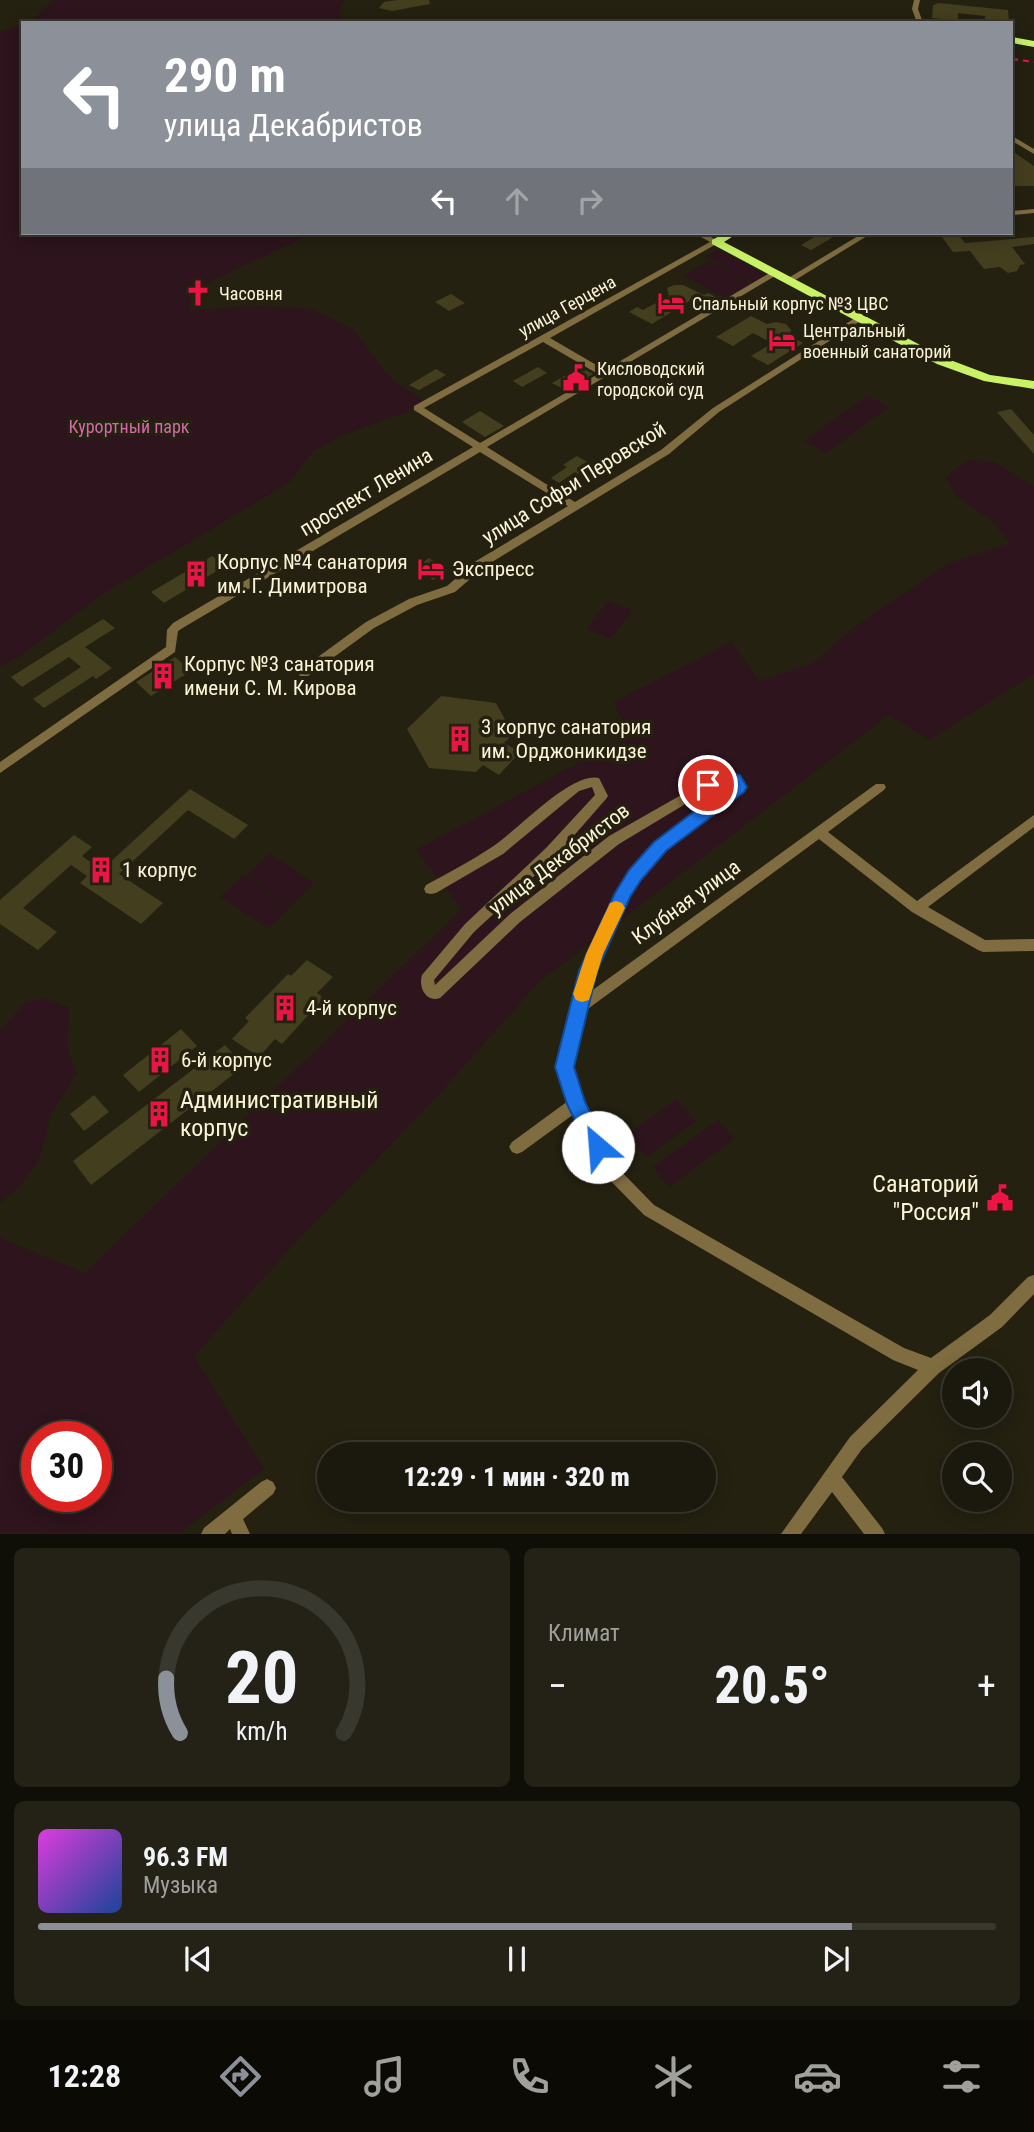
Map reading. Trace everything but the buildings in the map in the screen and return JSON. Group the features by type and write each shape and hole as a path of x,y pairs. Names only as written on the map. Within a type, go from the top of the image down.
{"main road":[{"path":"1013,40 1034,44"},
{"name":"улица Герцена","path":"716,242 729,235"},
{"path":"716,242 955,367 988,378 1034,386"}],"street":[{"path":"917,0 915,9 919,21"},
{"path":"1013,139 1034,152"},
{"path":"1013,213 1034,211"},
{"path":"702,235 716,242"},
{"path":"789,280 865,235"},
{"name":"улица Герцена","path":"480,447 417,408 716,242"},
{"name":"проспект Ленина","path":"0,768 171,649 173,630 177,626 776,273"},
{"name":"улица Софьи Перовской","path":"304,673 370,625 413,602 451,589 480,564 665,453 716,410 861,318"},
{"path":"544,338 604,374"},
{"path":"480,447 575,506"},
{"name":"улица Декабристов","path":"431,888 498,850 575,787 595,781 602,796 552,851 487,911 436,966 427,979 428,988 435,994 515,918 614,840 708,785 722,778 734,779 738,787 730,796 660,846 623,893 588,971 565,1067 576,1104 608,1168 649,1210 899,1354 933,1367"},
{"name":"Клубная улица","path":"579,1008 880,787"},
{"path":"917,908 1034,820"},
{"path":"818,831 917,908 983,946 1034,945"},
{"path":"517,1147 576,1104"},
{"path":"790,1534 856,1443 933,1367 996,1321 1034,1283"},
{"path":"832,1478 876,1534"},
{"path":"210,1534 267,1488"},
{"path":"233,1516 241,1534"}],"green space":[{"path":"54,0 344,0 339,12 342,21 32,21"},
{"name":"Курортный парк","path":"21,26 21,235 309,235 193,290 189,310 256,306 311,309 352,328 390,378 424,401 410,411 343,435 312,452 290,482 103,594 19,657 0,666 0,32"},
{"path":"717,250 768,276 755,283 705,257"},
{"path":"710,261 753,284 727,299 683,275"},
{"path":"867,396 889,407 826,453 804,441"},
{"path":"969,460 995,462 1034,487 1034,674 929,740 889,715 538,983 431,1103 285,1254 194,1356 264,1469 180,1533 0,1533 0,1238 85,1273 462,909 416,850 629,736 614,702 731,642 760,681 812,664 856,626 947,564 1010,543 991,520 958,498 946,477"},
{"path":"608,601 633,610 611,639 586,629"},
{"path":"270,854 314,883 291,905 247,875"},
{"path":"244,875 291,906 268,928 220,897"},
{"path":"43,998 69,1007 67,1048 77,1073 51,1115 38,1163 15,1191 0,1203 0,1030 25,1003"},
{"path":"676,1099 696,1121 647,1157 627,1135"},
{"path":"718,1120 734,1139 669,1187 653,1167"}],"railway":[{"path":"1013,59 1034,62"}],"slow traffic":[{"path":"582,994 594,954 616,908"}],"place":[{"name":"Часовня","path":"198,293"},
{"name":"Спальный корпус №3 ЦВС","path":"671,303"},
{"name":"Центральный военный санаторий","path":"782,340"},
{"name":"Кисловодский городской суд","path":"576,378"},
{"name":"Экспресс","path":"431,569"},
{"name":"Корпус №4 санатория им. Г. Димитрова","path":"196,574"},
{"name":"Корпус №3 санатория имени С. М. Кирова","path":"163,676"},
{"name":"3 корпус санатория им. Орджоникидзе","path":"460,739"},
{"name":"1 корпус","path":"101,870"},
{"name":"4-й корпус","path":"285,1008"},
{"name":"6-й корпус","path":"160,1060"},
{"name":"Административный корпус","path":"159,1114"},
{"name":"Санаторий \"Россия\"","path":"1000,1198"}],"route":[{"path":"598,1147 576,1104 565,1067 588,971 623,893 635,875 660,846 730,796 738,787 734,779 722,778 708,785"}]}
